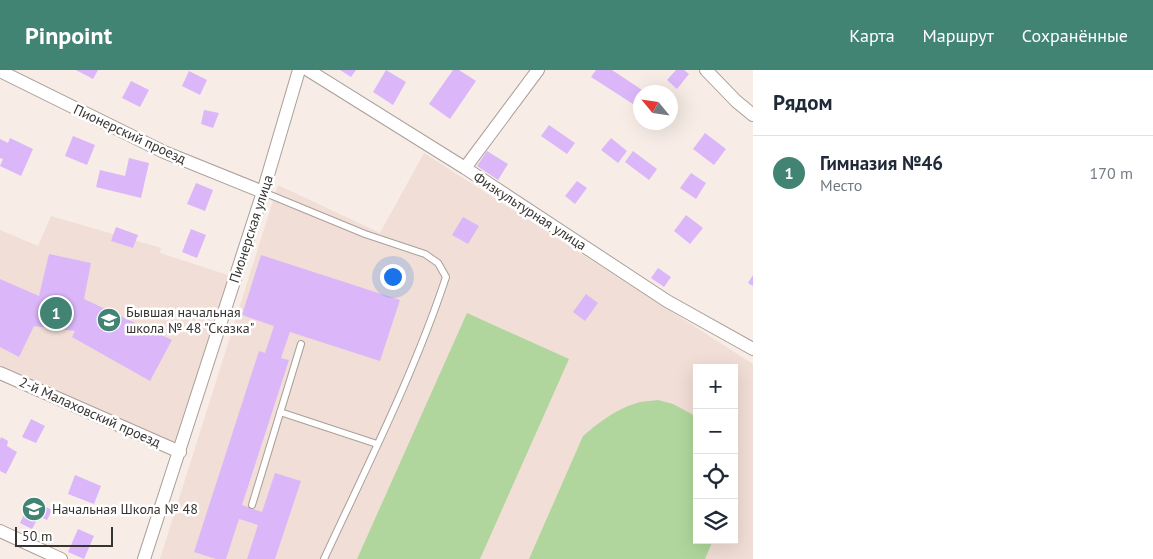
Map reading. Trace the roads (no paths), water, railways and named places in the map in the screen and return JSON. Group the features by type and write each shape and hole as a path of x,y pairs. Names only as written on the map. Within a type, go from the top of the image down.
{"street":[{"name":"Пионерская улица","path":"144,559 263,192 299,70"},
{"name":"Физкультурная улица","path":"308,70 465,168 667,301 753,350"},
{"path":"465,168 538,70"},
{"path":"706,70 736,102 753,115"},
{"name":"Пионерский проезд","path":"0,71 164,152 263,192"},
{"name":"2-й Малаховский проезд","path":"0,373 180,452"},
{"path":"0,531 61,559"}],"lane":[{"path":"263,192 365,234 425,254 438,263 446,277 420,348 399,397 324,559"},
{"path":"252,505 301,344"},
{"path":"280,412 377,444"}],"place":[{"name":"Гимназия №46","path":"56,313"},
{"name":"Бывшая начальная школа № 48 \"Сказка\"","path":"109,320"},
{"name":"Начальная Школа № 48","path":"34,509"}]}
